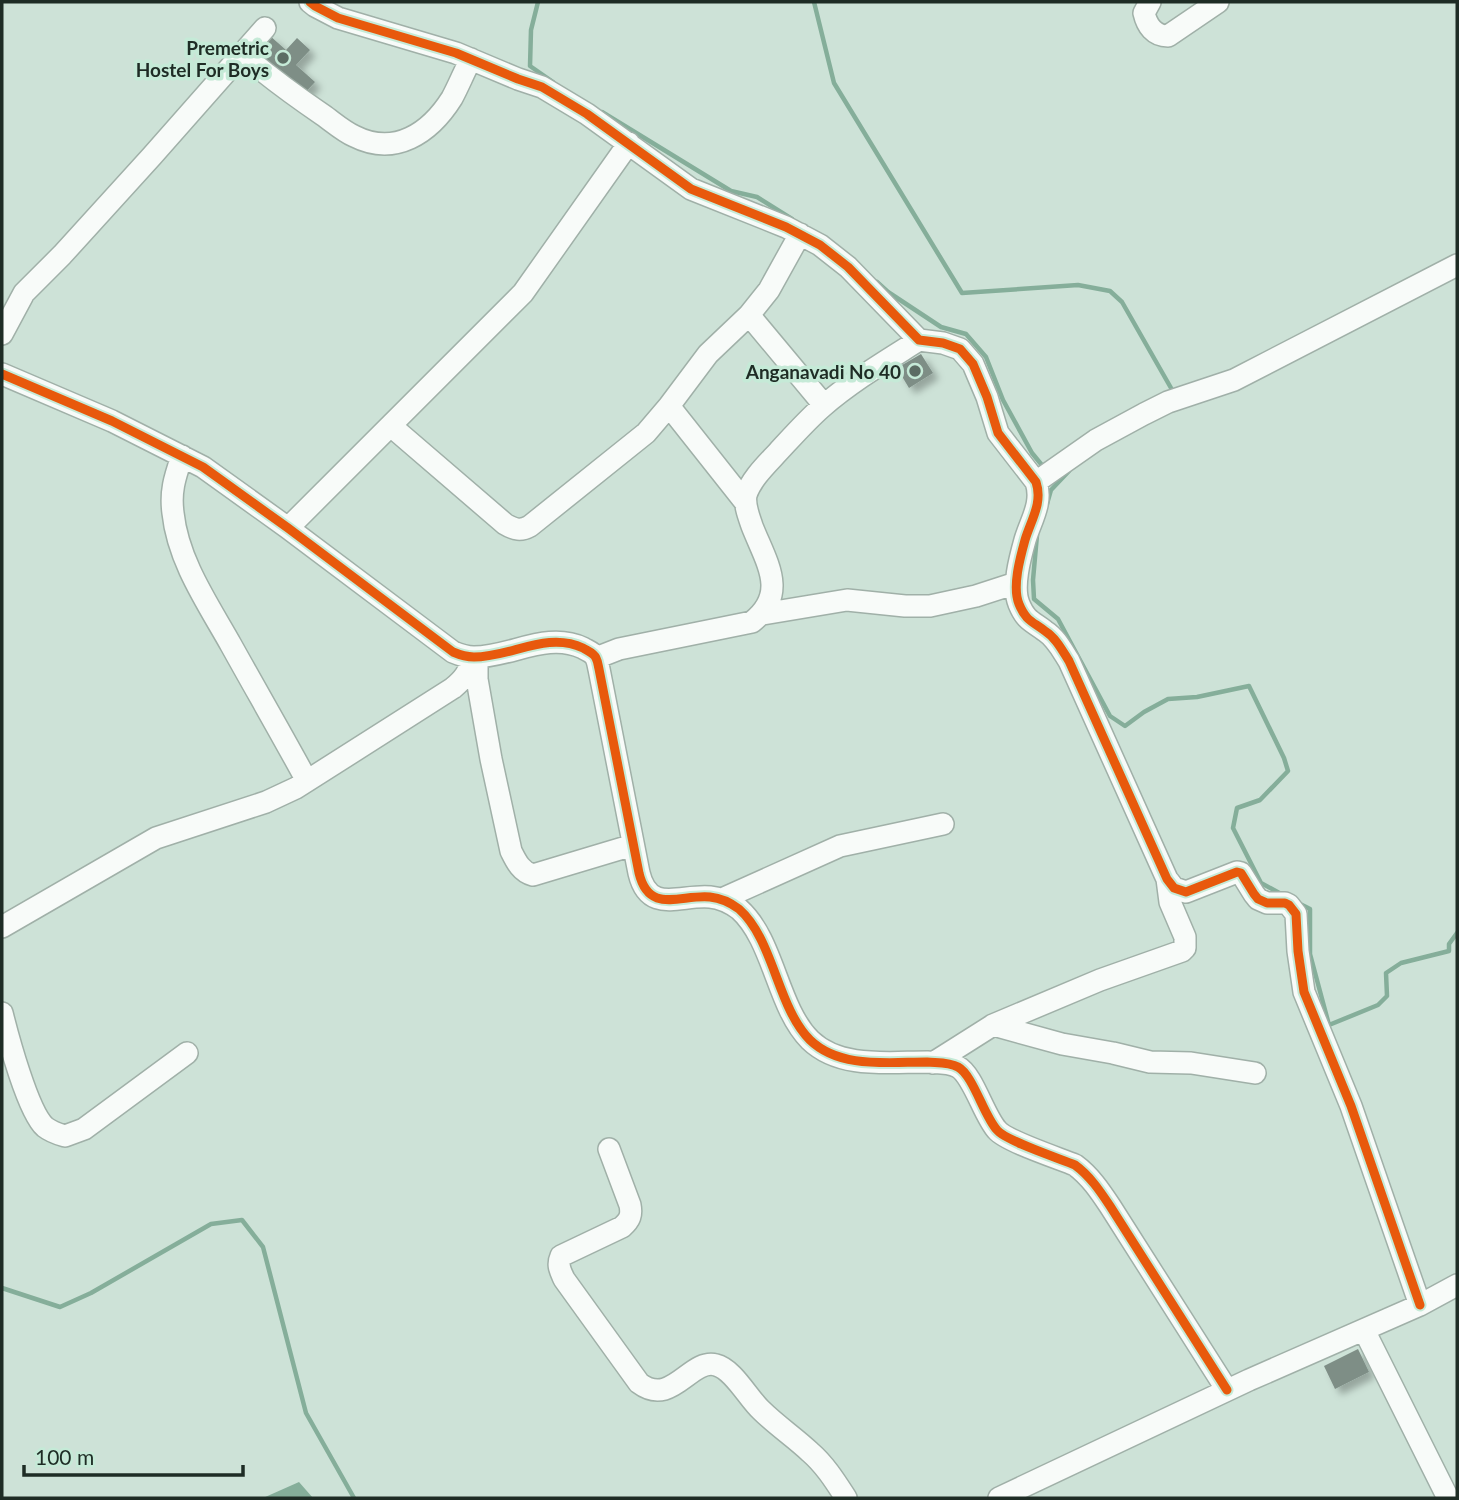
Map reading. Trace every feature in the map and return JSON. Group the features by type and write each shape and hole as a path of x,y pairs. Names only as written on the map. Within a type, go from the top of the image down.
{"street":[{"path":"310,2 338,18 456,53 542,87 587,114 691,189 786,227 820,246 848,267 919,340"},
{"path":"1150,2 1144,13 1146,21 1156,34 1161,36 1168,36 1218,2"},
{"path":"2,334 24,293 71,245 265,28"},
{"path":"242,54 352,136 372,143 390,144 412,138 442,111 471,59"},
{"path":"288,528 523,293 629,143"},
{"path":"391,426 505,524 523,530 646,433 708,354 749,315 769,290 800,234"},
{"path":"1036,482 1096,440 1144,414 1185,396 1234,380 1457,265"},
{"path":"749,315 824,405"},
{"path":"745,502 751,485 767,464 824,405 855,381 919,340 943,342 960,349 973,364 998,433 1036,482 1039,491 1037,508 1016,583 1017,601 1024,616 1059,643 1069,661 1167,879 1174,888 1186,892 1237,872 1241,873 1258,899 1285,903 1293,908 1296,914 1304,992 1351,1106 1420,1305"},
{"path":"2,374 112,421 203,467 453,652 475,657 556,642 592,652 596,658 641,882 656,897 663,900 708,897 735,906 747,917 802,1031 822,1050 835,1057 850,1060 957,1066 962,1070 992,1124 1001,1134 1074,1165 1089,1177 1227,1390"},
{"path":"596,658 619,649 752,622 763,614 772,597 770,573 745,502 669,406"},
{"path":"182,456 172,487 173,513 177,536 187,563 307,780"},
{"path":"763,614 847,600 930,606 976,596 1016,583"},
{"path":"2,927 156,838 266,802 307,780 453,688 463,680 475,657"},
{"path":"475,657 491,759 512,851 524,872 533,875 633,845"},
{"path":"722,900 840,846 943,824"},
{"path":"933,1063 993,1025 1100,980 1182,951 1185,948 1185,937 1170,902 1167,879"},
{"path":"2,1013 17,1064 40,1122 46,1129 65,1136 84,1129 187,1054"},
{"path":"993,1025 1062,1044 1150,1062 1191,1063 1255,1073"},
{"path":"609,1149 632,1214 622,1227 561,1256 559,1270 564,1279 639,1382 655,1391 672,1386 701,1367 715,1364 730,1374 760,1409 811,1453 830,1473 846,1498"},
{"path":"999,1498 1227,1390 1420,1305 1457,1285"},
{"path":"1364,1330 1448,1498"}],"shaded area":[{"path":"299,1482 313,1498 263,1498"}],"building":[{"name":"Premetric Hostel For Boys","path":"269,35 286,50 297,38 310,50 296,65 315,82 303,95 255,50"},
{"name":"Anganavadi No 40","path":"921,354 933,373 909,388 897,368"},
{"path":"1358,1349 1369,1372 1335,1389 1324,1366"}],"waterway":[{"path":"538,2 531,30 530,66 553,82"},
{"path":"814,2 834,83 962,293 1078,285 1110,291 1122,302 1171,388"},
{"path":"602,112 731,191 757,197 792,219"},
{"path":"877,282 941,327 966,334 986,357 1003,400 1032,453 1041,464"},
{"path":"1047,504 1051,490 1069,471"},
{"path":"1037,535 1034,599 1058,619 1110,716 1125,726 1168,699 1197,697 1249,686 1288,771 1260,800 1237,808 1233,828 1261,883 1283,895"},
{"path":"1300,904 1310,909 1310,954 1329,1025 1378,1005 1387,996 1386,973 1401,963 1449,951 1449,944 1457,933"},
{"path":"2,1288 60,1307 91,1293 211,1224 242,1220 263,1247 306,1413 354,1498"}],"cycle path":[{"path":"310,2 338,18 456,53 542,87 587,114 691,189 786,227 820,245 848,267 919,340 943,343 960,349 973,364 998,433 1036,482 1038,490 1037,504 1018,572 1016,589 1022,610 1052,637 1069,661 1167,879 1174,888 1186,892 1237,872 1241,873 1258,899 1267,903 1285,903 1296,914 1304,992 1351,1106 1420,1305"},
{"path":"2,374 112,421 203,467 453,652 469,657 488,656 556,642 583,648 592,653 598,664 639,873 650,894 667,900 714,898 739,909 760,938 799,1026 810,1040 822,1049 835,1056 865,1062 947,1063 958,1067 969,1078 997,1130 1011,1139 1080,1169 1110,1206 1227,1390"}],"place":[{"name":"Premetric Hostel For Boys","path":"283,58"},
{"name":"Anganavadi No 40","path":"915,371"}]}
